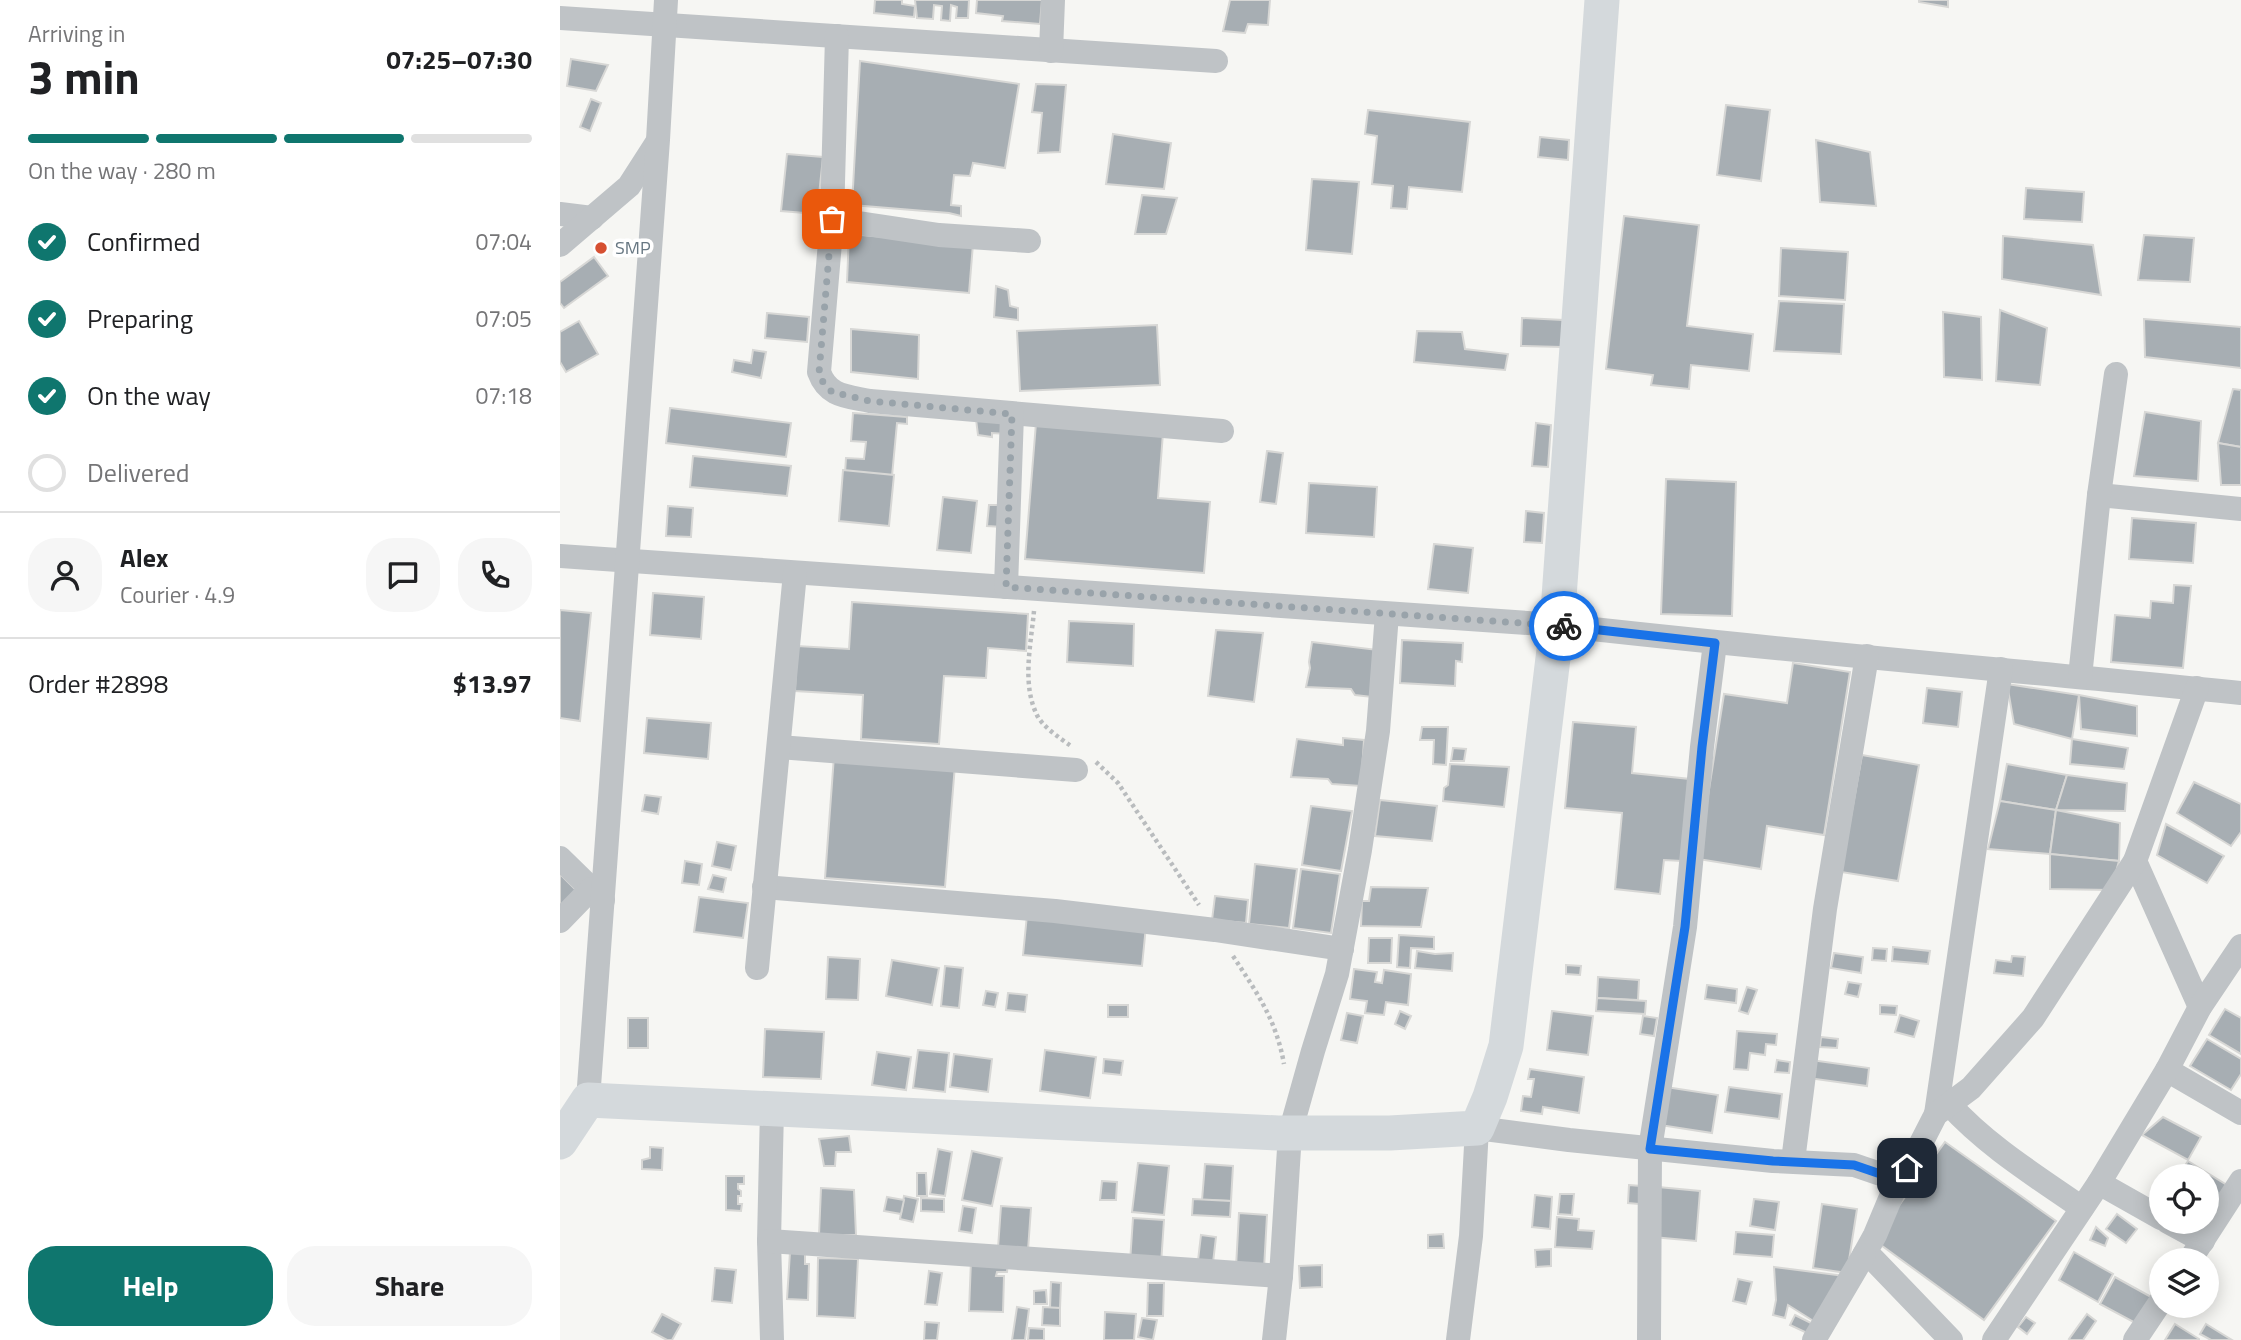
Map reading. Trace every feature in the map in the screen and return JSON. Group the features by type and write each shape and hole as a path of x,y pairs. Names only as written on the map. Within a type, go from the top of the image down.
{"street":[{"path":"560,1142 588,1100 597,895 627,561 666,0"},
{"path":"1051,51 1053,0"},
{"path":"1458,1340 1471,1236 1477,1128 1506,1046 1557,625 1602,0"},
{"path":"560,18 1216,61"},
{"path":"837,36 832,219 819,373 832,392 870,401 1222,431"},
{"path":"560,245 629,186 658,140"},
{"path":"560,214 592,218"},
{"path":"832,219 939,235 1029,241"},
{"path":"2080,677 2099,495 2116,374"},
{"path":"1006,587 1012,414"},
{"path":"2099,495 2241,509"},
{"path":"560,556 1557,625 1715,643 2241,692"},
{"path":"757,968 795,573"},
{"path":"1274,1340 1290,1133 1342,950 1378,731 1387,614"},
{"path":"1650,1340 1650,1149 1685,927 1715,643"},
{"path":"1793,1161 1825,909 1867,656"},
{"path":"1943,1109 2001,669"},
{"path":"1814,1340 1875,1235 1898,1180 1943,1109 1971,1088 2033,1018 2135,861 2197,688"},
{"path":"779,747 1083,760"},
{"path":"560,858 597,895"},
{"path":"2135,861 2200,1007"},
{"path":"764,887 1055,911 1215,930 1342,950"},
{"path":"560,921 597,895"},
{"path":"1994,1340 2099,1183 2167,1070 2200,1007 2241,946"},
{"path":"2167,1070 2241,1113"},
{"path":"588,1100 1290,1133 1390,1133 1477,1128 1650,1149 1854,1165 1898,1180"},
{"path":"772,1109 769,1241 772,1340"},
{"path":"1943,1109 1964,1121 2007,1156 2082,1208"},
{"path":"2198,1248 2241,1181"},
{"path":"2099,1183 2149,1211"},
{"path":"2180,1234 2193,1248"},
{"path":"769,1241 1280,1276"},
{"path":"1864,1255 1874,1260 1951,1340"},
{"path":"2135,1340 2150,1318"}],"path":[{"path":"1036,589 1028,684 1036,716 1083,760 1102,766 1118,783 1266,1006 1280,1042 1286,1076"}],"building":[{"path":"875,0 902,0 902,4 915,6 914,17 874,13"},
{"path":"915,0 969,0 968,18 956,18 957,7 951,5 950,21 941,20 942,6 934,5 933,19 917,18"},
{"path":"977,0 1042,0 1040,24 1002,21 1003,16 976,13"},
{"path":"1230,0 1270,0 1268,25 1248,24 1245,33 1223,31"},
{"path":"1948,0 1948,7 1919,2"},
{"path":"571,59 608,65 596,91 567,86"},
{"path":"860,61 1019,84 1005,168 973,163 970,176 954,175 951,205 961,206 961,216 852,205"},
{"path":"1036,84 1066,85 1060,152 1038,153 1042,113 1032,112"},
{"path":"591,99 601,103 590,131 580,127"},
{"path":"1726,105 1770,110 1761,181 1717,175"},
{"path":"1368,110 1470,122 1462,192 1409,187 1407,209 1391,208 1393,186 1372,184 1377,136 1365,134"},
{"path":"1113,134 1171,143 1164,189 1106,184"},
{"path":"1540,137 1569,140 1568,160 1538,157"},
{"path":"1816,140 1870,152 1876,206 1820,202"},
{"path":"787,154 823,157 817,214 781,211"},
{"path":"1312,179 1359,182 1352,254 1306,250"},
{"path":"2026,188 2084,192 2082,222 2024,219"},
{"path":"1142,195 1177,198 1166,234 1135,234"},
{"path":"1624,216 1699,225 1687,326 1753,334 1749,371 1691,365 1689,389 1651,385 1653,375 1606,369"},
{"path":"849,234 973,244 969,293 847,282"},
{"path":"2144,235 2194,238 2190,282 2138,280"},
{"path":"2003,236 2093,245 2101,295 2002,279"},
{"path":"1781,248 1848,252 1845,300 1779,296"},
{"path":"594,257 608,276 564,308 560,303 560,282"},
{"path":"996,286 1008,290 1010,306 1018,308 1018,320 994,317"},
{"path":"1779,301 1844,304 1841,354 1774,351"},
{"path":"2000,310 2047,328 2040,385 1996,381"},
{"path":"1943,312 1981,317 1982,380 1944,377"},
{"path":"767,313 809,317 807,342 765,338"},
{"path":"1522,318 1563,320 1562,347 1521,346"},
{"path":"2144,319 2241,327 2241,368 2145,357"},
{"path":"579,321 598,354 566,372 560,362 560,332"},
{"path":"1157,325 1160,385 1020,391 1017,331"},
{"path":"851,329 919,335 918,379 851,372"},
{"path":"1417,331 1462,332 1465,349 1508,354 1505,370 1414,362"},
{"path":"753,350 766,352 761,378 732,372 734,360 751,363"},
{"path":"2233,389 2241,390 2241,447 2218,443"},
{"path":"670,408 791,423 786,457 666,443"},
{"path":"2145,412 2201,421 2198,481 2134,476"},
{"path":"853,413 907,417 907,424 897,423 892,476 845,473 846,458 864,459 866,442 851,441"},
{"path":"976,419 1009,423 1007,434 992,433 992,437 978,435"},
{"path":"1036,423 1163,433 1158,498 1210,502 1204,573 1025,559"},
{"path":"1536,423 1551,425 1548,467 1532,466"},
{"path":"2218,443 2241,447 2241,485 2221,485"},
{"path":"1267,451 1283,453 1276,504 1260,502"},
{"path":"693,456 791,466 787,496 690,487"},
{"path":"843,470 894,475 889,526 839,521"},
{"path":"1666,479 1736,482 1732,616 1661,614"},
{"path":"1309,483 1377,487 1374,537 1306,533"},
{"path":"943,497 977,501 971,553 937,550"},
{"path":"989,505 1005,505 1003,527 987,526"},
{"path":"668,506 693,508 691,537 666,536"},
{"path":"1526,511 1544,513 1542,543 1524,542"},
{"path":"2132,518 2196,523 2193,563 2129,559"},
{"path":"1434,544 1473,548 1468,593 1428,589"},
{"path":"2174,585 2191,586 2183,668 2111,662 2115,615 2150,618 2151,601 2173,603"},
{"path":"653,593 704,597 701,639 650,635"},
{"path":"852,602 1028,614 1026,651 988,648 986,678 944,676 939,744 861,739 863,695 795,691 797,646 849,649"},
{"path":"560,610 591,613 580,721 560,718"},
{"path":"1069,621 1134,624 1133,666 1067,662"},
{"path":"1216,630 1263,633 1254,702 1208,696"},
{"path":"1402,640 1463,643 1462,662 1456,661 1455,686 1400,683"},
{"path":"1312,642 1378,650 1372,697 1355,695 1351,689 1306,687"},
{"path":"1793,663 1850,672 1824,835 1767,826 1761,869 1698,859 1724,694 1787,703"},
{"path":"2007,684 2079,695 2072,739 2014,724"},
{"path":"1927,688 1962,692 1958,727 1923,723"},
{"path":"2079,695 2137,706 2137,736 2081,729"},
{"path":"647,718 711,723 708,759 644,753"},
{"path":"1573,722 1636,727 1632,773 1690,779 1682,861 1664,860 1660,894 1615,889 1622,813 1565,808"},
{"path":"1422,727 1448,727 1446,765 1433,764 1434,740 1420,740"},
{"path":"1343,738 1364,740 1361,786 1332,784 1328,779 1291,777 1297,739 1343,745"},
{"path":"2072,739 2128,748 2124,769 2070,764"},
{"path":"1453,748 1466,749 1464,761 1451,761"},
{"path":"1862,755 1919,765 1898,881 1841,872"},
{"path":"834,756 955,765 945,887 825,878"},
{"path":"1450,764 1509,767 1504,807 1443,801"},
{"path":"2007,764 2067,775 2056,810 2000,801"},
{"path":"2067,775 2127,783 2125,811 2056,810"},
{"path":"2194,782 2241,804 2241,832 2231,846 2177,813"},
{"path":"645,795 661,797 658,814 642,811"},
{"path":"1380,800 1437,806 1432,841 1375,836"},
{"path":"2000,801 2056,810 2050,854 1988,849"},
{"path":"1311,806 1352,811 1341,871 1302,865"},
{"path":"2056,810 2120,823 2119,861 2050,854"},
{"path":"2166,824 2224,856 2207,883 2157,855"},
{"path":"717,842 736,846 731,870 712,866"},
{"path":"2050,854 2119,861 2111,890 2050,889"},
{"path":"685,861 702,864 699,885 682,883"},
{"path":"1255,864 1297,869 1289,928 1249,924"},
{"path":"1301,869 1340,874 1331,933 1293,928"},
{"path":"560,874 577,891 560,907"},
{"path":"713,875 726,878 723,892 708,889"},
{"path":"1371,887 1428,888 1421,927 1361,926 1362,901 1369,901"},
{"path":"1215,896 1248,900 1246,923 1212,920"},
{"path":"699,897 748,903 743,938 694,932"},
{"path":"1027,915 1146,926 1142,966 1023,955"},
{"path":"1399,935 1434,937 1434,949 1411,948 1410,968 1397,967"},
{"path":"1369,938 1392,938 1391,963 1368,963"},
{"path":"1893,947 1930,951 1928,964 1892,961"},
{"path":"1873,948 1887,949 1886,961 1872,960"},
{"path":"1417,951 1453,953 1452,971 1415,968"},
{"path":"1834,953 1863,957 1861,973 1831,968"},
{"path":"2012,956 2025,957 2023,976 1994,973 1996,960 2011,962"},
{"path":"828,957 860,959 858,1000 826,999"},
{"path":"892,960 939,968 932,1005 886,996"},
{"path":"1566,965 1581,966 1580,975 1566,974"},
{"path":"945,966 963,968 959,1008 941,1006"},
{"path":"1354,969 1377,972 1375,982 1382,983 1384,970 1411,974 1408,1005 1386,1002 1384,1015 1365,1013 1367,1001 1350,999"},
{"path":"1598,977 1639,980 1638,1000 1597,998"},
{"path":"1848,982 1861,984 1858,997 1845,994"},
{"path":"1707,985 1737,989 1736,1003 1705,999"},
{"path":"1747,987 1757,990 1748,1014 1739,1011"},
{"path":"986,991 998,993 995,1007 983,1005"},
{"path":"1008,993 1027,995 1025,1012 1006,1010"},
{"path":"1597,998 1646,1001 1645,1014 1596,1011"},
{"path":"1108,1005 1128,1005 1128,1017 1108,1017"},
{"path":"1880,1005 1897,1006 1896,1015 1880,1014"},
{"path":"2225,1009 2241,1018 2241,1054 2209,1035"},
{"path":"1400,1011 1411,1016 1405,1029 1395,1024"},
{"path":"1552,1011 1593,1016 1588,1055 1547,1050"},
{"path":"1347,1013 1363,1016 1357,1043 1341,1040"},
{"path":"1900,1015 1919,1021 1914,1037 1895,1032"},
{"path":"1643,1016 1657,1018 1654,1036 1640,1034"},
{"path":"628,1018 648,1018 648,1048 628,1048"},
{"path":"765,1029 824,1032 821,1079 763,1077"},
{"path":"1737,1031 1777,1034 1776,1045 1766,1044 1765,1055 1750,1053 1748,1070 1734,1069"},
{"path":"1821,1037 1838,1039 1837,1048 1820,1047"},
{"path":"2207,1039 2241,1059 2241,1074 2231,1090 2190,1066"},
{"path":"918,1050 949,1053 945,1092 913,1088"},
{"path":"1045,1050 1096,1057 1090,1098 1040,1091"},
{"path":"877,1052 911,1057 906,1090 872,1085"},
{"path":"954,1054 992,1059 988,1092 950,1087"},
{"path":"1104,1059 1123,1061 1121,1075 1103,1073"},
{"path":"1777,1060 1790,1062 1789,1073 1775,1072"},
{"path":"1811,1060 1869,1068 1867,1086 1808,1078"},
{"path":"1530,1069 1584,1077 1579,1113 1543,1107 1542,1114 1521,1111 1523,1096 1531,1097 1534,1079 1528,1079"},
{"path":"1666,1087 1718,1095 1712,1133 1660,1125"},
{"path":"1729,1087 1782,1094 1779,1119 1725,1112"},
{"path":"2163,1117 2201,1137 2188,1160 2142,1135"},
{"path":"849,1136 851,1152 836,1152 835,1166 824,1166 819,1139"},
{"path":"1945,1142 2056,1221 1984,1320 1874,1240"},
{"path":"650,1147 663,1148 662,1170 642,1169 642,1160 650,1158"},
{"path":"938,1149 952,1152 945,1196 930,1194"},
{"path":"972,1151 1002,1158 992,1206 962,1200"},
{"path":"1138,1163 1169,1166 1164,1215 1132,1212"},
{"path":"1205,1164 1233,1166 1231,1201 1202,1200"},
{"path":"917,1173 926,1173 927,1196 917,1196"},
{"path":"726,1176 744,1176 744,1184 738,1184 741,1196 738,1196 738,1204 742,1204 741,1211 726,1210"},
{"path":"2219,1180 2230,1187 2219,1199"},
{"path":"1102,1181 1117,1182 1116,1200 1100,1200"},
{"path":"1629,1185 1641,1186 1639,1204 1628,1203"},
{"path":"1658,1187 1700,1191 1696,1241 1653,1237"},
{"path":"821,1188 854,1190 856,1235 819,1235"},
{"path":"1560,1194 1574,1194 1572,1215 1558,1214"},
{"path":"1535,1195 1552,1197 1550,1229 1532,1227"},
{"path":"904,1196 918,1199 913,1222 900,1219"},
{"path":"887,1197 904,1200 901,1214 884,1211"},
{"path":"921,1198 944,1199 944,1212 921,1211"},
{"path":"1193,1199 1231,1201 1230,1217 1192,1215"},
{"path":"1754,1199 1779,1202 1775,1230 1750,1226"},
{"path":"1822,1204 1857,1209 1847,1273 1813,1268"},
{"path":"963,1206 976,1208 972,1233 959,1231"},
{"path":"1001,1206 1031,1208 1028,1250 998,1248"},
{"path":"1239,1213 1267,1215 1264,1269 1236,1267"},
{"path":"2117,1214 2137,1229 2126,1243 2106,1229"},
{"path":"1557,1217 1579,1219 1578,1230 1594,1231 1592,1249 1555,1247"},
{"path":"1133,1218 1164,1220 1161,1264 1130,1262"},
{"path":"2096,1227 2108,1238 2105,1246 2090,1240"},
{"path":"1736,1232 1774,1235 1772,1257 1734,1254"},
{"path":"1443,1234 1444,1248 1428,1248 1428,1235"},
{"path":"1201,1235 1216,1237 1212,1271 1197,1269"},
{"path":"1551,1249 1551,1266 1536,1267 1535,1250"},
{"path":"790,1252 805,1253 805,1264 809,1264 808,1300 787,1299"},
{"path":"2074,1252 2113,1274 2098,1302 2059,1280"},
{"path":"818,1258 858,1259 855,1318 817,1316"},
{"path":"971,1260 1008,1262 1007,1272 997,1272 996,1276 1004,1276 1003,1312 969,1311"},
{"path":"1322,1265 1322,1287 1300,1288 1299,1266"},
{"path":"1774,1267 1845,1276 1815,1322 1788,1305 1785,1318 1773,1315 1776,1300"},
{"path":"715,1268 736,1270 732,1303 712,1301"},
{"path":"929,1271 942,1273 937,1305 925,1304"},
{"path":"2115,1277 2149,1296 2149,1306 2139,1325 2100,1304"},
{"path":"1738,1279 1752,1282 1746,1304 1733,1301"},
{"path":"1051,1282 1061,1283 1060,1308 1050,1308"},
{"path":"1148,1283 1164,1283 1163,1316 1147,1316"},
{"path":"1046,1290 1047,1304 1034,1304 1034,1291"},
{"path":"1017,1307 1029,1309 1025,1340 1012,1340"},
{"path":"1043,1307 1060,1308 1060,1326 1042,1325"},
{"path":"1105,1312 1136,1314 1134,1340 1104,1340"},
{"path":"662,1314 681,1324 672,1340 652,1332"},
{"path":"2087,1314 2096,1321 2083,1340 2069,1339"},
{"path":"1795,1315 1813,1324 1809,1334 1790,1325"},
{"path":"2026,1317 2035,1323 2027,1334 2018,1327"},
{"path":"1142,1318 1157,1320 1153,1340 1138,1337"},
{"path":"925,1322 939,1323 937,1340 924,1340"},
{"path":"2175,1324 2199,1339 2199,1340 2165,1340"},
{"path":"2206,1324 2232,1340 2211,1340 2200,1334"},
{"path":"1029,1328 1044,1329 1044,1340 1028,1340"}],"way so far":[{"path":"832,219 819,373 832,392 870,401 1012,414 1006,587 1564,626"}],"place":[{"name":"SMP","path":"601,248"}],"route":[{"path":"1564,626 1715,643 1685,927 1650,1149 1773,1161 1854,1165 1898,1180 1907,1168"}]}
